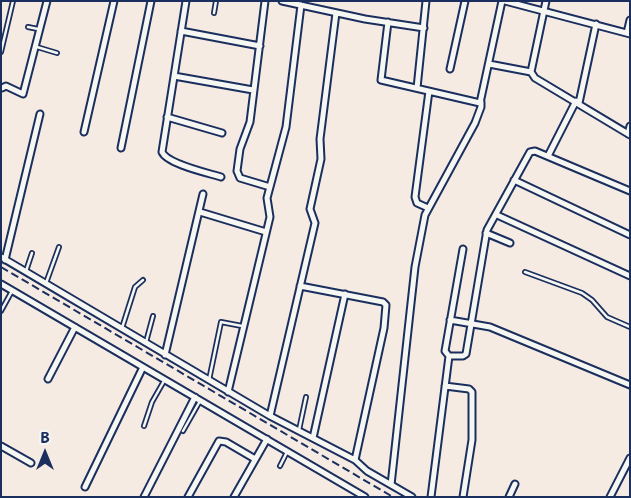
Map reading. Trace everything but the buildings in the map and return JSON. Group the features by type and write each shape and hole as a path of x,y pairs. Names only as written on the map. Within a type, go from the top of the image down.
{"street":[{"path":"1,95 2,87 6,86 23,94 47,1"},
{"path":"84,132 114,1"},
{"path":"121,148 151,1"},
{"path":"186,1 162,148 164,157 221,177"},
{"path":"265,1 250,122 242,140 237,174 240,178 270,187"},
{"path":"282,1 336,13 424,28"},
{"path":"417,88 426,1"},
{"path":"450,69 465,1"},
{"path":"392,485 415,266 428,208 481,107 504,1 544,10 629,34 630,20"},
{"path":"531,72 546,1"},
{"path":"228,392 270,217 267,203 286,127 302,5"},
{"path":"270,416 315,221 310,206 322,156 320,139 336,13"},
{"path":"388,22 381,80 481,102"},
{"path":"548,156 577,102 596,24"},
{"path":"181,31 260,46"},
{"path":"489,64 531,72 535,78 629,134 630,126"},
{"path":"174,76 253,90"},
{"path":"428,208 417,203 415,197 429,91"},
{"path":"40,114 3,259 270,416 355,460 367,470 412,497"},
{"path":"167,117 222,133"},
{"path":"448,356 465,355 486,233 530,152 535,151 548,156 630,191"},
{"path":"514,180 630,235"},
{"path":"165,355 203,194"},
{"path":"200,212 266,232"},
{"path":"497,215 630,276"},
{"path":"486,233 510,243"},
{"path":"431,497 448,356 445,351 463,250"},
{"path":"1,284 365,497"},
{"path":"300,286 383,302 387,307 355,460"},
{"path":"313,438 345,294"},
{"path":"450,320 490,327 630,385"},
{"path":"48,379 75,327"},
{"path":"85,487 143,366"},
{"path":"445,386 469,389 472,392 472,440 463,497"},
{"path":"144,497 198,399"},
{"path":"234,497 267,439"},
{"path":"188,497 218,441 226,442 255,459"},
{"path":"1,446 31,463"},
{"path":"610,497 630,458"},
{"path":"509,497 515,484"}],"lane":[{"path":"1,52 13,1"},
{"path":"214,13 216,1"},
{"path":"28,27 40,30"},
{"path":"35,46 57,53"},
{"path":"46,283 59,247"},
{"path":"26,271 32,253"},
{"path":"525,272 582,294 592,300 607,317 630,327"},
{"path":"122,328 135,287 143,280"},
{"path":"1,311 12,291"},
{"path":"146,342 153,316"},
{"path":"209,380 222,322 243,327"},
{"path":"144,426 152,402 165,380"},
{"path":"299,431 306,397"},
{"path":"183,431 198,399"},
{"path":"280,466 287,452"}],"railway":[{"path":"1,267 393,497"}]}
